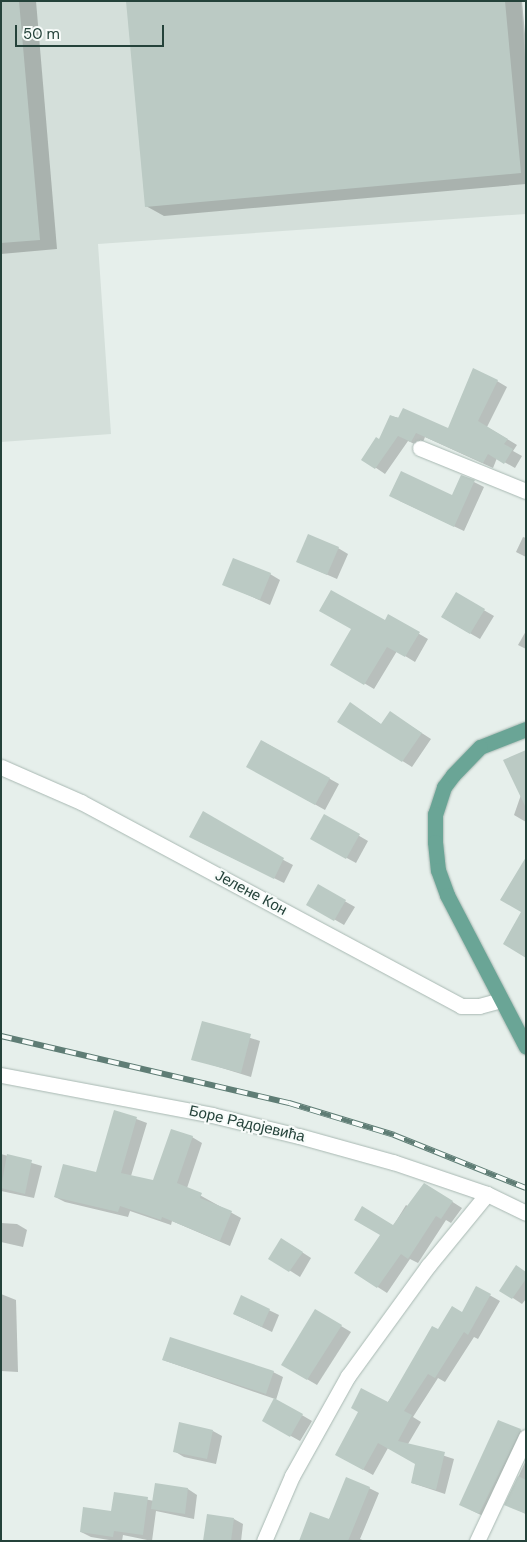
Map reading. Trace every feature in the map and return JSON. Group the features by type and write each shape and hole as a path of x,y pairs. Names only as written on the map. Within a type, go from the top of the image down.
{"main road":[{"path":"526,729 495,740 468,756 444,787 435,814 438,870 447,895 526,1047"}],"street":[{"path":"420,448 526,491"},
{"name":"Јелене Кон","path":"1,767 81,802 461,1006 478,1006 501,1000"},
{"name":"Боре Радојевића","path":"1,1075 212,1115 290,1133 393,1162 488,1194 526,1213"},
{"path":"264,1541 292,1476 348,1376 428,1266 488,1194"},
{"path":"477,1541 526,1437"}],"shaded area":[{"path":"1,1 521,1 526,71 526,214 98,244 111,434 1,442"}],"building":[{"path":"1,1 19,1 40,240 1,243"},
{"path":"126,1 505,1 521,173 145,207"},
{"path":"473,368 498,380 478,421 508,439 504,444 513,449 504,464 488,454 483,463 416,433 411,442 398,436 375,469 361,460 376,437 379,439 390,415 398,418 403,408 448,428"},
{"path":"401,471 452,495 461,475 475,480 454,527 389,496"},
{"path":"308,534 339,547 327,575 296,562"},
{"path":"233,558 271,573 260,600 222,585"},
{"path":"331,590 385,620 388,614 420,632 405,657 387,647 364,685 330,665 351,629 319,611"},
{"path":"456,592 485,609 470,634 441,617"},
{"path":"350,702 381,724 390,711 422,733 402,762 337,722"},
{"path":"261,740 330,778 315,805 246,767"},
{"path":"526,750 526,808 503,760"},
{"path":"203,811 284,858 274,879 189,837"},
{"path":"324,814 360,834 346,859 310,839"},
{"path":"526,857 526,958 503,944 521,912 500,900"},
{"path":"318,884 346,900 334,921 306,905"},
{"path":"202,1021 251,1034 241,1073 191,1060"},
{"path":"114,1110 137,1117 121,1173 153,1180 171,1129 193,1136 177,1183 202,1193 200,1198 232,1211 220,1241 162,1217 161,1220 120,1206 118,1212 54,1197 63,1164 96,1172"},
{"path":"7,1154 32,1160 25,1194 1,1188"},
{"path":"424,1183 453,1201 441,1219 436,1216 408,1259 401,1254 377,1288 354,1273 380,1235 354,1220 362,1206 393,1225"},
{"path":"281,1238 303,1252 289,1272 268,1259"},
{"path":"516,1265 526,1272 526,1279 512,1299 499,1291"},
{"path":"476,1286 491,1294 468,1335 464,1332 435,1378 428,1374 404,1411 412,1415 398,1441 445,1452 436,1490 411,1483 415,1464 378,1443 363,1470 335,1455 358,1412 351,1408 361,1388 388,1402 432,1326 438,1329 452,1306 462,1312"},
{"path":"241,1295 270,1309 262,1327 233,1314"},
{"path":"315,1309 342,1325 307,1380 281,1365"},
{"path":"170,1337 274,1371 266,1394 162,1360"},
{"path":"274,1398 303,1414 290,1437 262,1421"},
{"path":"498,1420 521,1429 479,1514 459,1505"},
{"path":"179,1422 213,1430 207,1459 173,1452"},
{"path":"518,1476 526,1480 526,1514 504,1505"},
{"path":"346,1477 370,1487 348,1541 299,1541 310,1512 329,1519"},
{"path":"155,1483 188,1488 185,1514 151,1509"},
{"path":"114,1492 148,1497 143,1535 114,1531 113,1537 80,1532 83,1507 111,1511"},
{"path":"207,1514 234,1518 231,1541 203,1541"}],"railway":[{"path":"1,1036 289,1103 394,1135 526,1188"}]}
